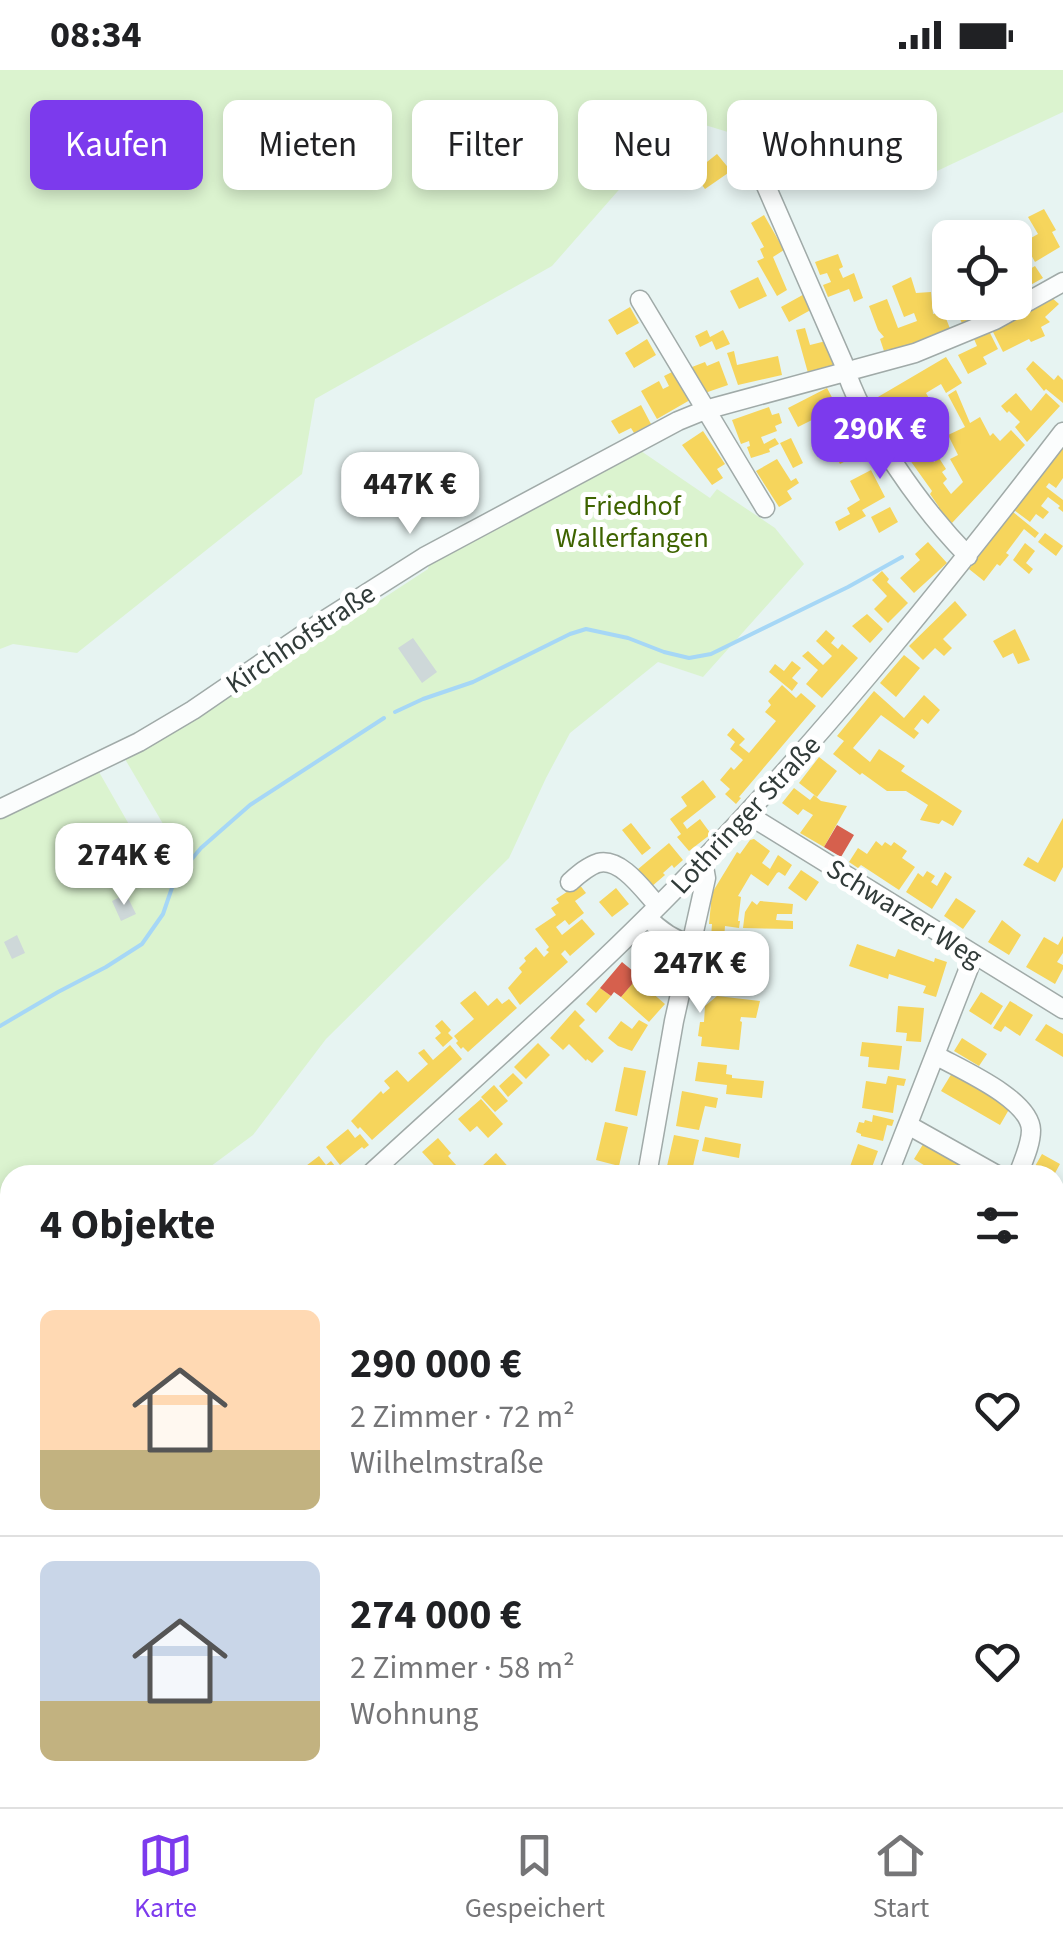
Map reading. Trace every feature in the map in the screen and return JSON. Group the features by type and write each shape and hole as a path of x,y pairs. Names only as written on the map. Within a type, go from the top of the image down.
{"street":[{"path":"768,190 866,416 934,520 968,556"},
{"name":"Kirchhofstraße","path":"0,809 140,742 424,556 612,455 705,410 887,363 946,342 1063,282"},
{"path":"640,300 765,508"},
{"name":"Lothringer Straße","path":"380,1165 653,911 747,814 832,720 968,556 1063,432"},
{"name":"Schwarzer Weg","path":"747,814 1063,1010"},
{"path":"648,1165 706,878 703,861"},
{"path":"570,882 594,864 606,862 619,867 653,911 664,933 692,945"},
{"path":"892,1165 974,955"},
{"path":"935,1055 1007,1097 1026,1115 1031,1126 1030,1139 1021,1165"},
{"path":"908,1125 979,1165"}],"green space":[{"path":"0,70 1063,70 1063,112 937,171 937,100 727,100 727,132 707,126 707,100 578,100 578,190 619,190 552,266 315,399 302,474 77,653 13,644 0,649"},
{"name":"Friedhof Wallerfangen","path":"641,451 710,498 717,489 775,528 804,564 703,677 658,662 570,733 509,858 326,1039 253,1135 212,1165 0,1165 0,818 99,772 155,870 176,846 125,759 165,738 318,635 327,635 428,569 429,563"}],"building: Wohnen":[{"path":"717,154 727,166 727,174 707,188 707,162"},
{"path":"1044,209 1060,247 1035,262 1032,237 1038,234 1028,217"},
{"path":"764,215 784,250 773,257 787,290 777,296 757,261 764,258 760,249 764,247 751,223"},
{"path":"838,254 843,278 854,273 863,298 854,302 849,289 828,297 823,285 831,282 827,273 820,275 815,262"},
{"path":"1035,266 1043,278 1032,284"},
{"path":"758,277 767,296 739,309 730,291"},
{"path":"911,277 916,293 931,292 932,320 947,320 951,331 890,354 889,349 884,351 880,339 884,337 869,306 887,299 898,328 917,321 914,313 904,317 892,286"},
{"path":"808,292 816,307 789,322 781,307"},
{"path":"1051,297 1059,304 1045,317 1050,322 1041,327 1045,336 1003,352 992,330 1010,320 1032,320 1032,308"},
{"path":"630,307 639,323 617,335 608,320"},
{"path":"805,328 810,345 830,340 837,365 808,373 796,330"},
{"path":"707,330 710,337 723,330 730,344 716,350 712,341 700,347 695,336"},
{"path":"989,331 998,349 983,357 987,364 968,374 958,355 977,346 974,339"},
{"path":"647,339 656,355 634,368 625,353"},
{"path":"734,351 737,365 778,356 782,375 738,385 727,353"},
{"path":"946,357 962,383 946,393 941,384 926,393 931,402 923,407 917,398 908,403 918,428 908,435 917,448 922,445 934,462 939,458 946,469 942,472 947,479 943,483 951,494 963,482 950,459 958,455 948,435 965,427 948,395 956,390 970,423 980,417 990,436 993,433 1000,441 1011,430 1025,445 952,523 937,509 932,491 907,456 902,459 888,438 902,429 895,418 904,413 901,407 876,421 866,404"},
{"path":"719,361 728,385 702,394 692,367"},
{"path":"1033,361 1054,380 1058,375 1063,380 1063,403 1044,391 1026,369"},
{"path":"674,371 690,400 657,419 641,391 659,381 663,389 669,386 664,376"},
{"path":"827,388 837,407 831,410 835,417 822,423 818,417 798,427 788,408"},
{"path":"1016,393 1031,411 1046,393 1060,406 1027,442 1015,427 1020,422 1001,406"},
{"path":"641,405 651,424 634,433 631,428 619,434 611,421"},
{"path":"769,407 772,415 779,413 782,423 775,426 777,431 761,437 764,444 775,438 779,444 770,452 751,458 749,441 741,444 732,420"},
{"path":"844,421 861,453 840,464 823,432"},
{"path":"703,431 725,464 717,469 723,478 712,485 682,445"},
{"path":"791,438 803,463 793,468 780,443"},
{"path":"1063,447 1063,478 1056,488 1049,483 1046,487 1063,500 1063,512 1048,497 1041,506 1049,512 1043,519 1036,514 1030,522 1014,510"},
{"path":"777,459 791,481 796,478 799,483 787,491 792,499 779,507 756,471"},
{"path":"871,470 885,497 862,510 866,516 839,531 835,522 850,514 847,508 860,500 850,481"},
{"path":"890,507 898,522 879,533 871,517"},
{"path":"1013,512 1039,533 1035,538 1024,529 1006,553 1009,555 984,581 969,569"},
{"path":"1045,533 1063,546 1056,556 1038,542"},
{"path":"928,542 947,563 914,593 900,578 920,560 915,554"},
{"path":"1025,543 1035,551 1026,563 1033,569 1029,574 1013,560"},
{"path":"882,571 889,579 887,582 908,603 888,623 874,609 887,596 872,580"},
{"path":"955,601 967,615 943,639 952,648 944,656 935,648 923,660 909,646"},
{"path":"867,614 883,629 870,643 852,626"},
{"path":"1015,629 1030,660 1018,664 1013,653 1003,658 993,641"},
{"path":"826,630 835,638 831,643 838,649 842,644 858,658 822,698 806,684 818,670 802,656 808,651 823,665 832,656 816,641"},
{"path":"904,655 920,668 896,697 880,683"},
{"path":"792,661 801,668 792,678 798,683 792,691 769,672 775,664 784,671"},
{"path":"782,685 796,698 801,693 816,706 736,804 725,794 730,789 720,780 743,760 730,749 735,742 727,735 733,728 745,739 739,745 749,753 776,721 765,712 771,705 768,701"},
{"path":"874,691 904,718 924,695 940,710 928,724 922,719 914,729 919,733 914,739 881,715 853,748 870,762 879,749 905,766 901,771 962,811 953,826 942,820 939,824 920,820 928,805 906,791 887,791 833,754 844,741 837,736"},
{"path":"819,757 837,771 817,797 799,783"},
{"path":"703,780 716,797 683,823 687,829 700,819 711,834 689,851 677,837 681,834 670,819 687,806 681,797"},
{"path":"794,788 810,800 814,795 821,801 847,806 824,847 800,833 813,815 803,809 798,815 782,803"},
{"path":"1063,818 1063,867 1055,882 1023,865 1028,857 1038,863"},
{"path":"631,823 651,848 642,855 622,830"},
{"path":"754,839 770,851 762,863 770,869 778,855 792,865 785,876 777,873 768,886 751,874 738,896 739,928 725,926 723,953 736,954 735,962 729,961 727,983 705,981 712,893 737,852 740,854"},
{"path":"876,841 882,846 894,842 907,851 902,858 915,867 899,890 861,865 858,868 849,862 858,848 867,854"},
{"path":"669,843 683,860 674,868 672,865 651,887 637,870"},
{"path":"801,870 819,882 806,901 788,888"},
{"path":"927,871 935,876 931,882 937,886 945,872 952,877 932,909 906,892 918,873 923,877"},
{"path":"579,884 586,893 575,901 584,913 569,925 565,920 556,927 562,935 582,919 595,934 570,956 565,950 561,954 568,962 520,1005 508,988 522,972 519,968 526,961 524,958 536,947 544,957 549,952 535,929 556,915 551,908 559,903 556,899"},
{"path":"616,888 629,904 612,917 599,902"},
{"path":"956,898 976,911 963,929 944,916"},
{"path":"752,901 757,905 760,901 793,904 792,914 777,914 776,920 793,921 793,929 743,928 745,912"},
{"path":"1002,920 1021,935 1009,955 988,942"},
{"path":"1063,936 1063,953 1057,962 1063,969 1055,984 1026,967 1044,937 1058,945"},
{"path":"857,944 895,957 898,949 934,962 935,958 947,962 936,997 923,993 926,986 849,966"},
{"path":"636,979 665,1004 649,1022 621,997"},
{"path":"600,988 611,996 596,1013 586,1004"},
{"path":"475,991 488,1006 497,998 502,1004 509,999 517,1008 468,1052 461,1049 454,1036 474,1019 460,1003"},
{"path":"981,992 1003,1006 991,1025 969,1011"},
{"path":"717,996 760,1001 756,1018 741,1017 739,1050 701,1046 702,1037 698,1036 705,1006"},
{"path":"1010,1001 1033,1015 1020,1036 1005,1026 1001,1032 993,1028"},
{"path":"898,1006 924,1008 921,1042 906,1041 907,1033 896,1032"},
{"path":"575,1010 585,1020 579,1026 604,1051 592,1063 569,1044 563,1050 550,1038"},
{"path":"442,1020 453,1038 443,1047 435,1038 441,1033 435,1026"},
{"path":"639,1020 648,1025 632,1051 608,1038 621,1021 632,1029"},
{"path":"1046,1024 1063,1034 1063,1057 1035,1040"},
{"path":"962,1038 987,1054 979,1066 954,1051"},
{"path":"862,1042 902,1046 899,1070 868,1067 869,1057 860,1056"},
{"path":"538,1043 550,1055 526,1079 514,1067"},
{"path":"450,1045 462,1059 372,1140 351,1121 381,1091 383,1094 390,1088 384,1081 397,1070 408,1082 428,1064 418,1053 424,1049 433,1060"},
{"path":"698,1062 727,1065 726,1074 732,1078 764,1081 762,1098 726,1094 727,1085 695,1081"},
{"path":"624,1067 646,1071 637,1116 615,1111"},
{"path":"513,1073 523,1083 508,1097 499,1086"},
{"path":"952,1073 1011,1106 1000,1125 941,1091"},
{"path":"888,1076 906,1079 904,1086 897,1085 893,1113 862,1108 866,1081 886,1084"},
{"path":"494,1085 508,1101 495,1112 481,1097"},
{"path":"682,1091 718,1098 716,1108 705,1106 699,1130 676,1126"},
{"path":"481,1099 503,1124 488,1138 477,1126 470,1132 458,1119"},
{"path":"873,1115 894,1120 892,1126 887,1125 883,1141 856,1132 859,1122 872,1122"},
{"path":"605,1122 628,1127 619,1165 596,1160"},
{"path":"348,1129 355,1138 360,1134 369,1145 340,1165 326,1147"},
{"path":"674,1135 699,1140 693,1165 667,1165"},
{"path":"705,1137 741,1144 739,1158 702,1151"},
{"path":"438,1138 456,1165 434,1165 422,1152"},
{"path":"925,1141 967,1165 924,1165 914,1159"},
{"path":"858,1144 878,1151 873,1165 851,1165"},
{"path":"496,1153 507,1165 483,1165"},
{"path":"1042,1154 1060,1164 1059,1165 1036,1165"},
{"path":"319,1156 326,1165 307,1165"}],"building: Handel":[{"path":"837,825 854,835 841,857 824,847"},
{"path":"622,962 639,976 621,997 614,992 611,996 600,988"}],"building: Sonstige":[{"path":"413,638 437,672 422,683 398,648"},
{"path":"126,894 136,914 121,921 112,901"},
{"path":"17,935 25,953 12,959 4,942"}],"waterway":[{"path":"395,712 473,682 586,629 689,658 711,654 902,557"},
{"path":"0,1026 142,944 163,914 175,879 201,848 250,805 384,718"}]}
